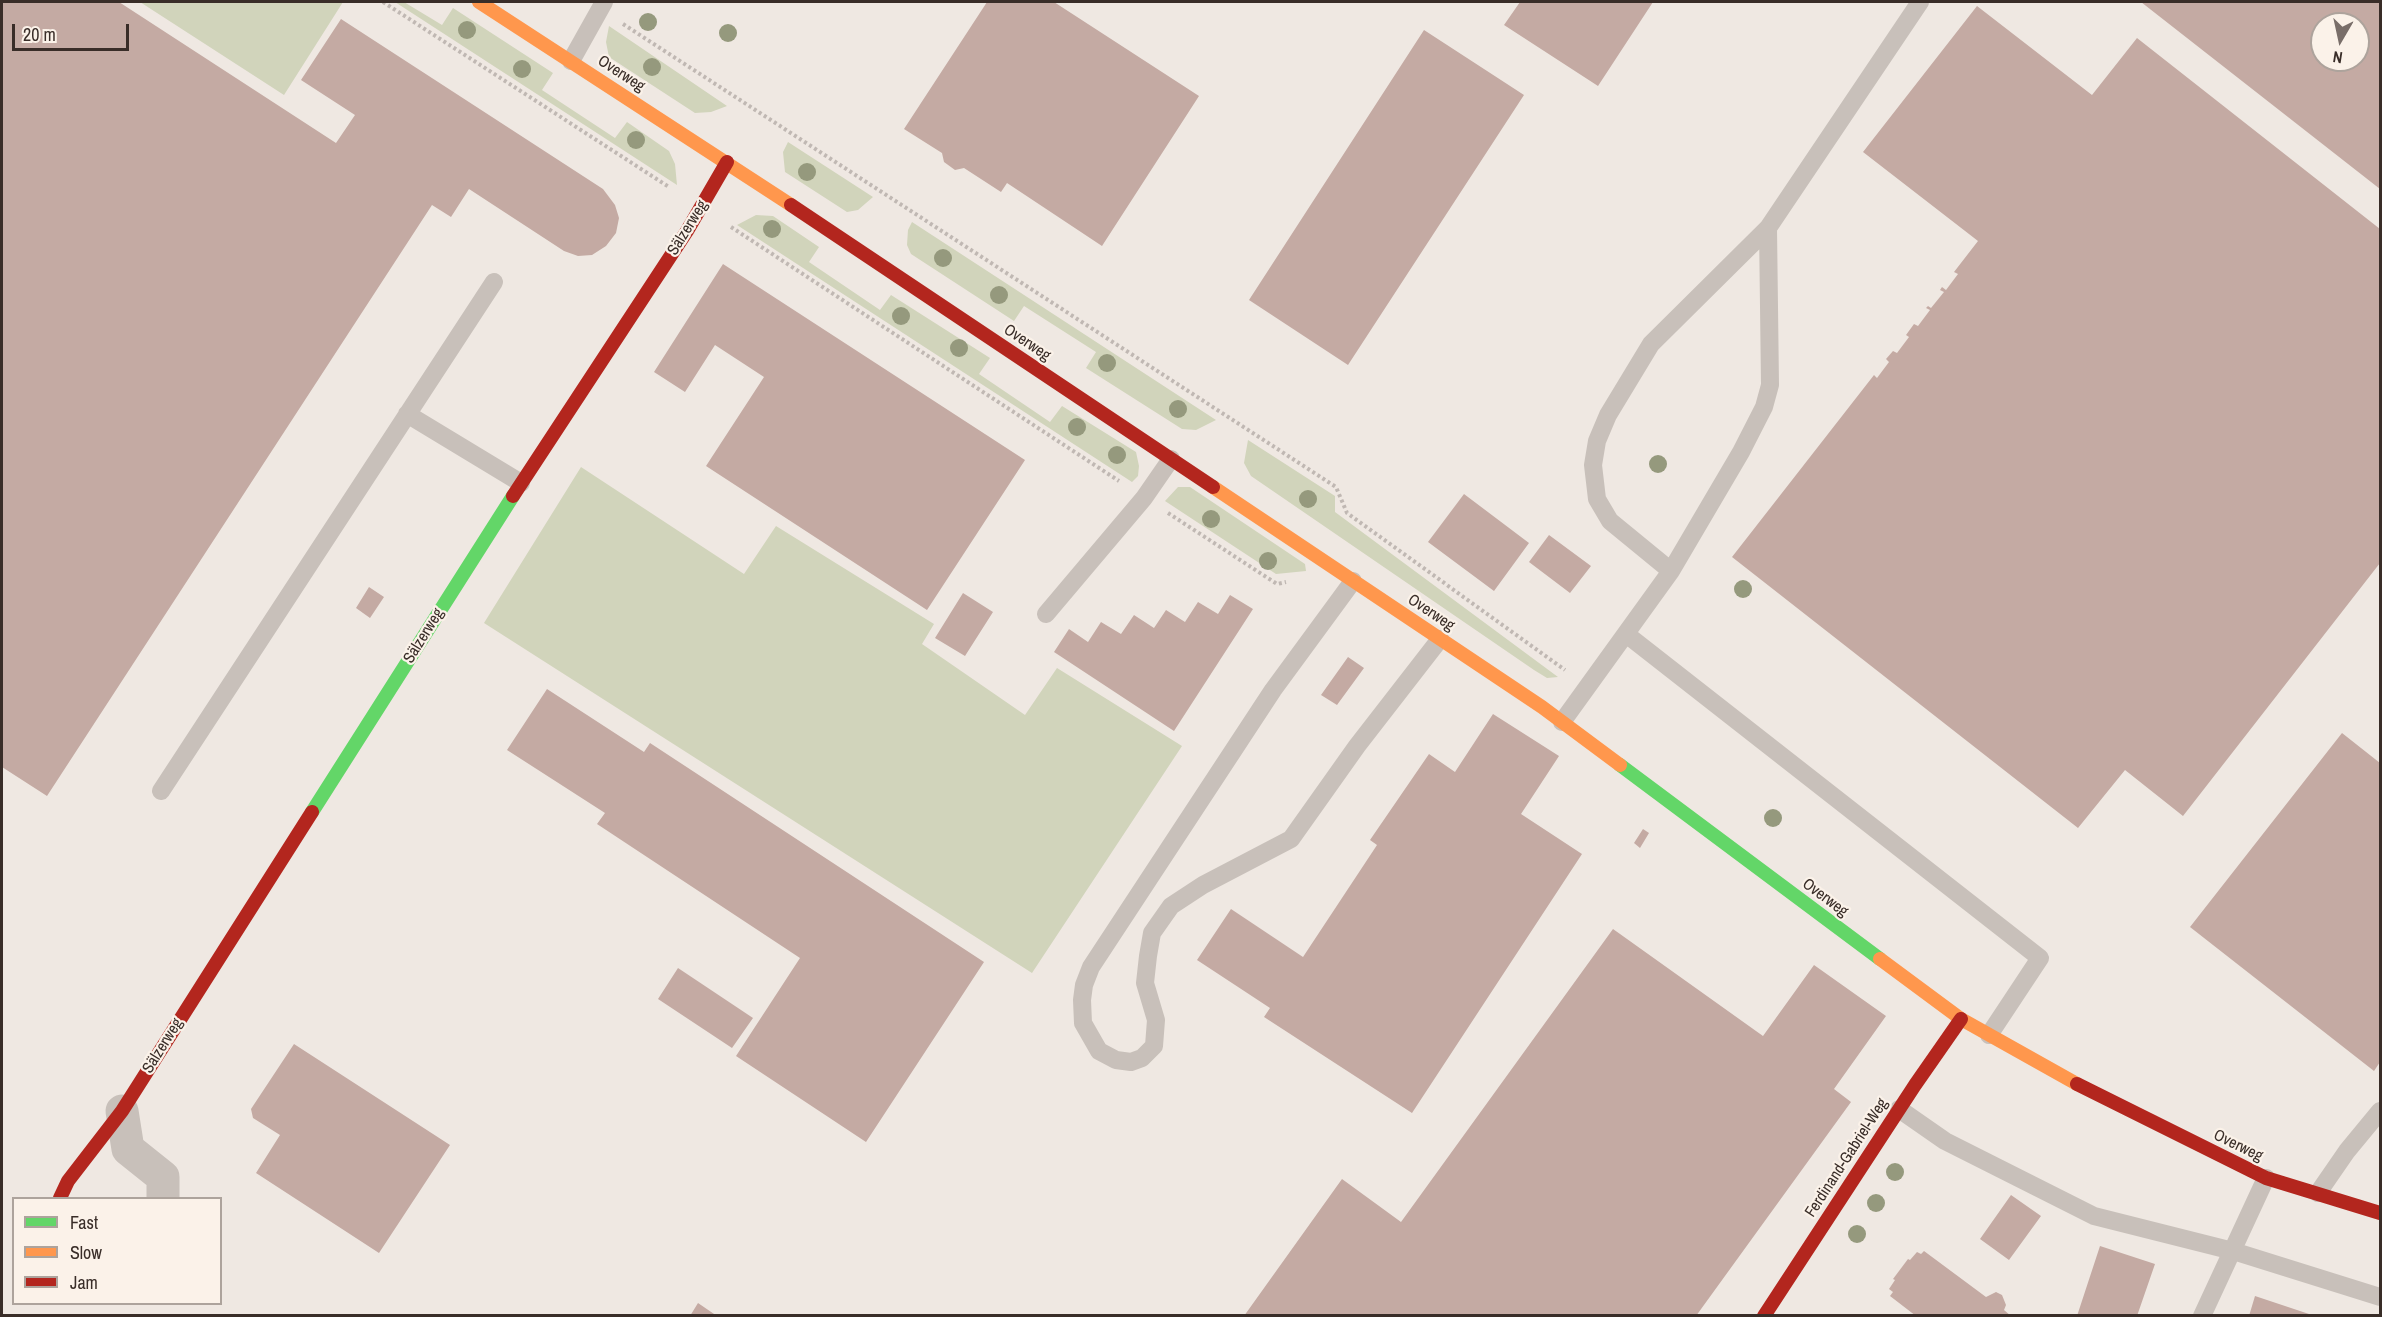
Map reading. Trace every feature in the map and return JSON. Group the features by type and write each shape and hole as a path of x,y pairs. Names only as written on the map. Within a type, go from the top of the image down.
{"street":[{"name":"Overweg","path":"479,2 727,162 1562,722 1961,1019 2101,1096 2266,1178 2380,1213"},
{"name":"Sälzerweg","path":"60,1197 68,1181 122,1111 521,483 701,208 727,162"},
{"name":"Ferdinand-Gabriel-Weg","path":"1764,1316 1899,1109 1961,1019"},
{"path":"122,1111 128,1149 163,1177 163,1197"}],"lane":[{"path":"1671,571 1610,521 1597,499 1593,465 1597,441 1613,406 1651,344 1767,228 1920,2"},
{"path":"571,61 602,5"},
{"path":"1562,722 1671,571 1741,452 1764,407 1770,385 1767,228"},
{"path":"161,791 494,282"},
{"path":"407,414 521,483"},
{"path":"1046,614 1144,498 1171,459"},
{"path":"1347,577 1091,967 1084,985 1083,1023 1099,1051 1116,1060 1131,1062 1142,1058 1154,1046 1156,1020 1145,983 1152,933 1171,906 1203,885 1291,839 1357,746 1440,639"},
{"path":"1626,634 2040,958 1989,1035"},
{"path":"1899,1109 1945,1141 2094,1215 2233,1251 2380,1297"},
{"path":"2318,1193 2347,1151 2380,1111"},
{"path":"2202,1316 2266,1178"}],"path":[{"path":"383,2 1277,584 1347,577"},
{"path":"602,5 1336,487 1347,513 1588,687"}],"green space":[{"path":"140,2 343,2 284,95"},
{"path":"395,2 404,2 442,25 453,8 553,73 542,90 615,138 627,122 669,151 675,164 677,185"},
{"path":"609,26 727,106 711,112 695,113 609,57 606,42"},
{"path":"788,142 873,197 858,210 847,212 785,172 783,152"},
{"path":"756,215 773,216 819,247 809,262 880,310 891,295 990,358 979,374 1050,422 1062,406 1136,452 1139,466 1138,476 1132,482 737,225"},
{"path":"912,222 1216,420 1196,430 1182,429 1086,368 1096,352 1024,306 1014,321 911,254 907,245 908,230"},
{"path":"1248,440 1335,496 1335,512 1558,677 1547,678 1534,670 1251,476 1244,463"},
{"path":"581,467 744,574 776,526 934,624 922,644 1025,715 1057,668 1182,746 1032,973 484,623"},
{"path":"1178,487 1190,487 1305,564 1306,571 1276,574 1165,501"}],"building":[{"path":"2,2 119,2 336,143 355,115 301,80 341,19 603,189 615,205 619,218 616,233 606,246 592,255 578,256 564,251 469,189 451,217 432,205 47,796 2,767"},
{"path":"987,2 1054,2 1199,96 1102,246 1007,183 1001,192 964,168 955,170 944,162 942,153 904,129"},
{"path":"1520,2 1653,2 1598,86 1504,25"},
{"path":"2141,2 2380,2 2380,189"},
{"path":"1977,6 2092,95 2137,38 2380,229 2380,563 2183,816 2125,770 2078,828 1732,557 1874,375 1877,378 1889,362 1886,359 1893,351 1897,353 1909,337 1906,335 1914,324 1918,326 1930,310 1926,308 1928,306 1931,308 1944,292 1940,290 1942,287 1946,290 1958,274 1954,272 1978,241 1863,152"},
{"path":"1424,30 1524,95 1348,365 1249,300"},
{"path":"723,264 1025,460 927,610 706,466 764,377 715,345 685,392 654,372"},
{"path":"1464,494 1529,543 1494,591 1428,542"},
{"path":"1549,535 1591,566 1570,593 1529,562"},
{"path":"369,587 384,597 370,618 356,608"},
{"path":"963,593 993,612 965,656 935,638"},
{"path":"1230,595 1253,609 1174,731 1054,652 1069,629 1088,642 1101,622 1121,634 1134,615 1154,628 1166,610 1185,622 1198,602 1218,614"},
{"path":"1348,657 1364,668 1337,705 1321,695"},
{"path":"547,689 644,752 650,743 984,962 866,1142 736,1056 800,958 597,824 605,813 507,750"},
{"path":"1493,714 1559,756 1521,814 1582,854 1412,1113 1264,1017 1270,1008 1197,960 1231,909 1303,957 1377,845 1370,840 1429,754 1455,772"},
{"path":"2342,733 2380,763 2380,1062 2374,1071 2190,927"},
{"path":"1643,829 1649,833 1640,848 1634,843"},
{"path":"1613,929 1763,1036 1814,965 1886,1016 1834,1089 1851,1102 1696,1316 1244,1316 1342,1179 1401,1222"},
{"path":"678,968 753,1018 732,1048 658,999"},
{"path":"294,1044 450,1145 379,1253 256,1173 280,1135 253,1118 251,1109"},
{"path":"2011,1195 2041,1216 2009,1260 1980,1239"},
{"path":"2100,1246 2155,1264 2137,1316 2077,1316"},
{"path":"1924,1251 1986,1297 1996,1292 2002,1295 2006,1305 2004,1310 2011,1316 1916,1316 1890,1296 1893,1292 1889,1289 1895,1280 1893,1279 1908,1259 1910,1260 1917,1252 1921,1254"},
{"path":"2255,1296 2312,1315 2249,1316"},
{"path":"698,1303 717,1316 690,1316"}],"traffic: fast":[{"path":"312,812 513,496"},
{"path":"1620,765 1880,959"}],"traffic: slow":[{"path":"479,2 791,205"},
{"path":"1213,487 1542,707 1620,765"},
{"path":"1880,959 1961,1019 2077,1084"}],"traffic: jam":[{"path":"513,496 687,231 727,162"},
{"path":"791,205 1213,487"},
{"path":"60,1197 68,1181 122,1111 312,812"},
{"path":"1764,1316 1915,1085 1961,1019"},
{"path":"2077,1084 2266,1178 2380,1213"}]}
